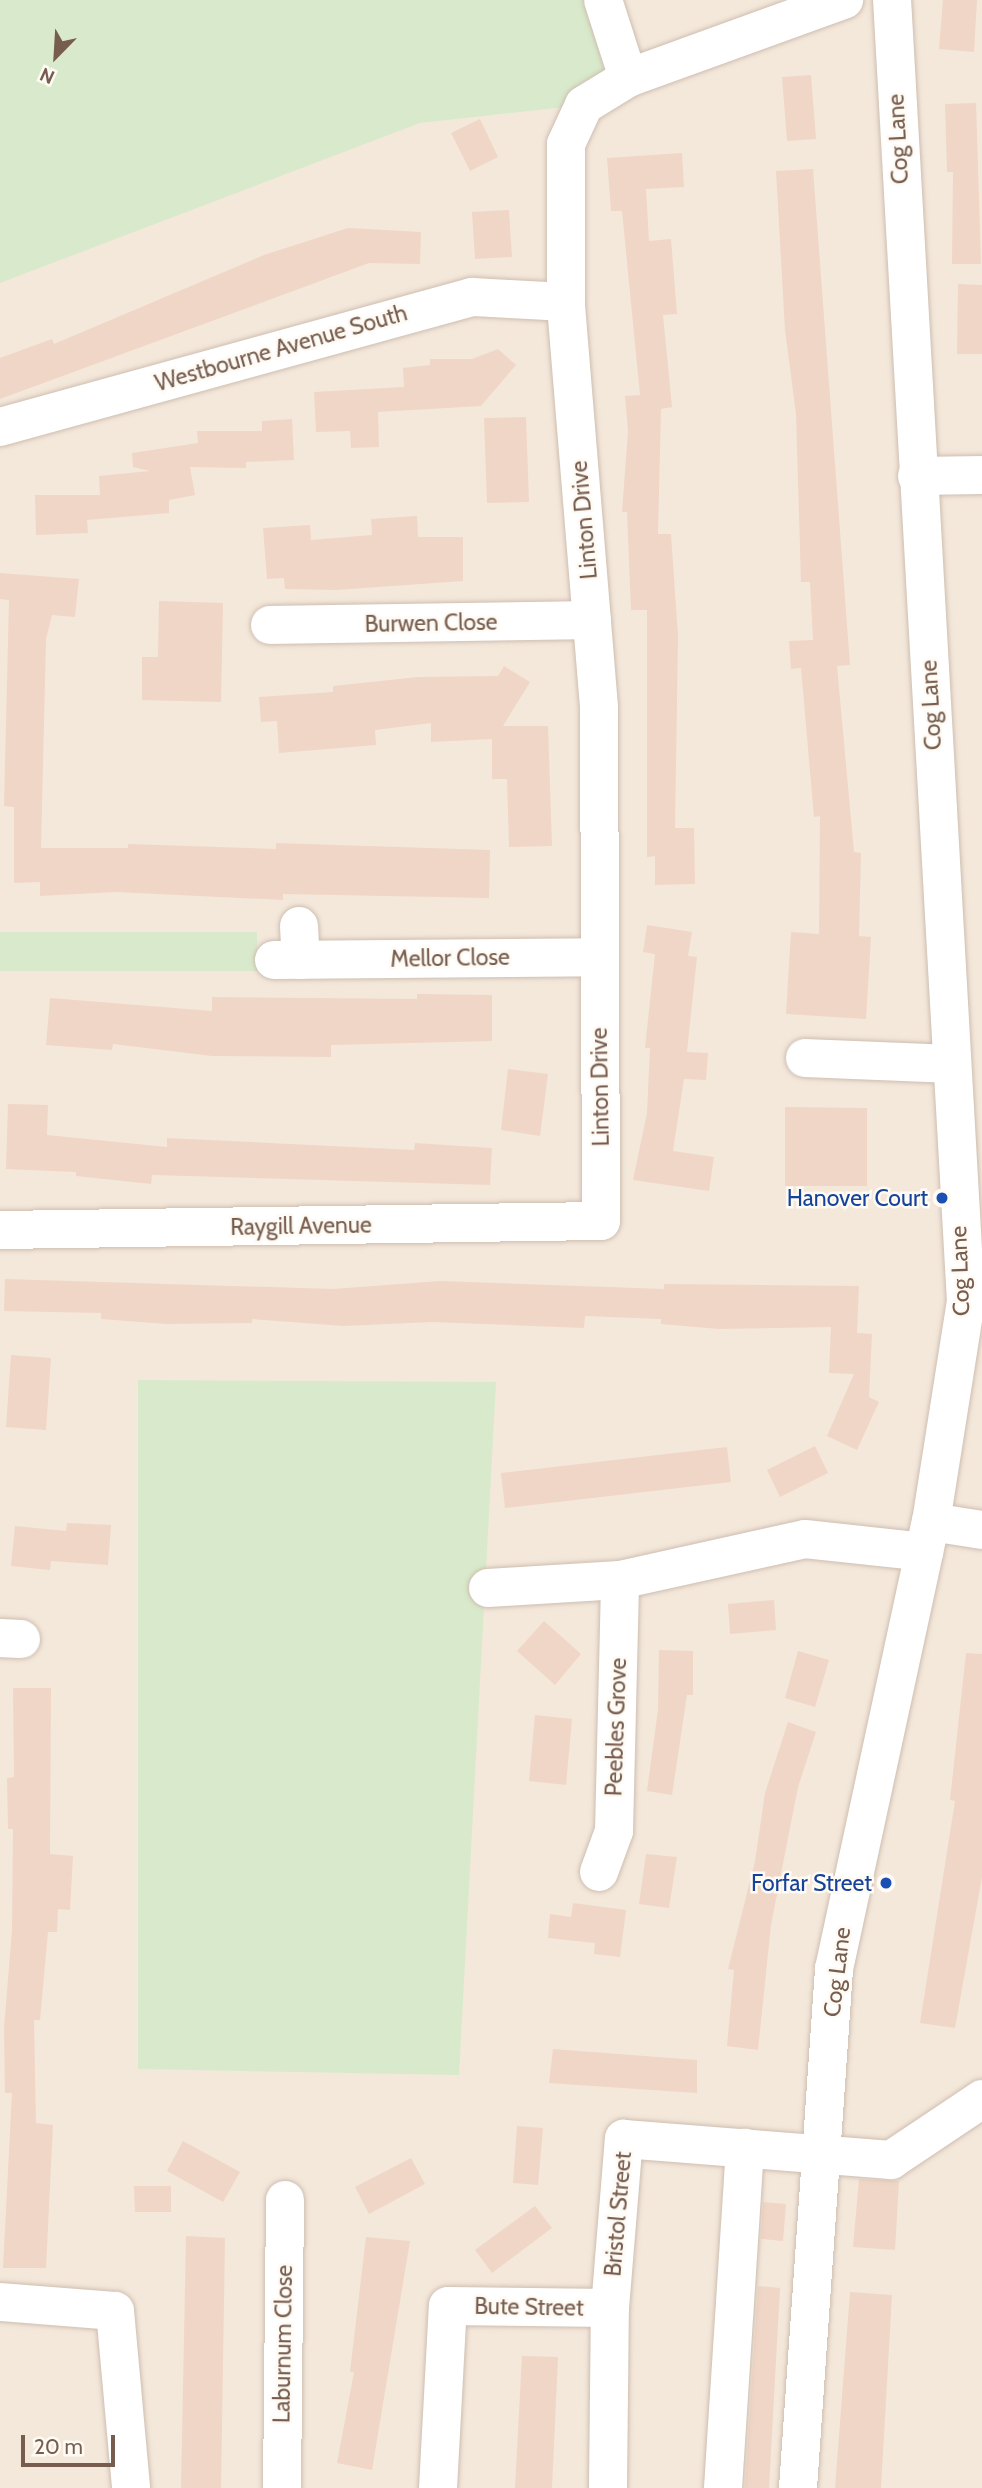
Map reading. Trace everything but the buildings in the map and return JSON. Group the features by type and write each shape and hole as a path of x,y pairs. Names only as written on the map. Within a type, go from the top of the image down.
{"street":[{"path":"603,0 628,78"},
{"name":"Linton Drive","path":"601,1222 599,707 566,302 566,144 584,105 628,78 845,0"},
{"name":"Cog Lane","path":"798,2488 834,1969 927,1537 966,1302 892,0"},
{"name":"Westbourne Avenue South","path":"0,427 472,297 566,302"},
{"path":"917,476 982,475"},
{"name":"Burwen Close","path":"270,625 592,620"},
{"name":"Mellor Close","path":"291,948 599,957"},
{"path":"805,1058 952,1064"},
{"name":"Raygill Avenue","path":"0,1230 601,1222"},
{"path":"488,1588 620,1580 805,1539 927,1537 982,1530"},
{"name":"Peebles Grove","path":"600,1872 614,1831 620,1580"},
{"name":"Bristol Street","path":"608,2488 610,2308 624,2139 891,2160 982,2099"},
{"path":"723,2488 745,2148"},
{"name":"Laburnum Close","path":"282,2488 285,2200"},
{"path":"0,2302 115,2311 131,2488"},
{"name":"Bute Street","path":"438,2488 448,2306 610,2308"}],"shaded area":[{"path":"0,0 982,0 982,2488 0,2488"}],"green space":[{"path":"0,0 603,0 628,78 584,105 420,123 0,283"},
{"path":"0,932 257,932 257,971 0,971"},
{"path":"138,1380 496,1382 459,2075 138,2069"}],"place":[{"name":"Hanover Court","path":"942,1198"},
{"name":"Forfar Street","path":"886,1883"}]}
